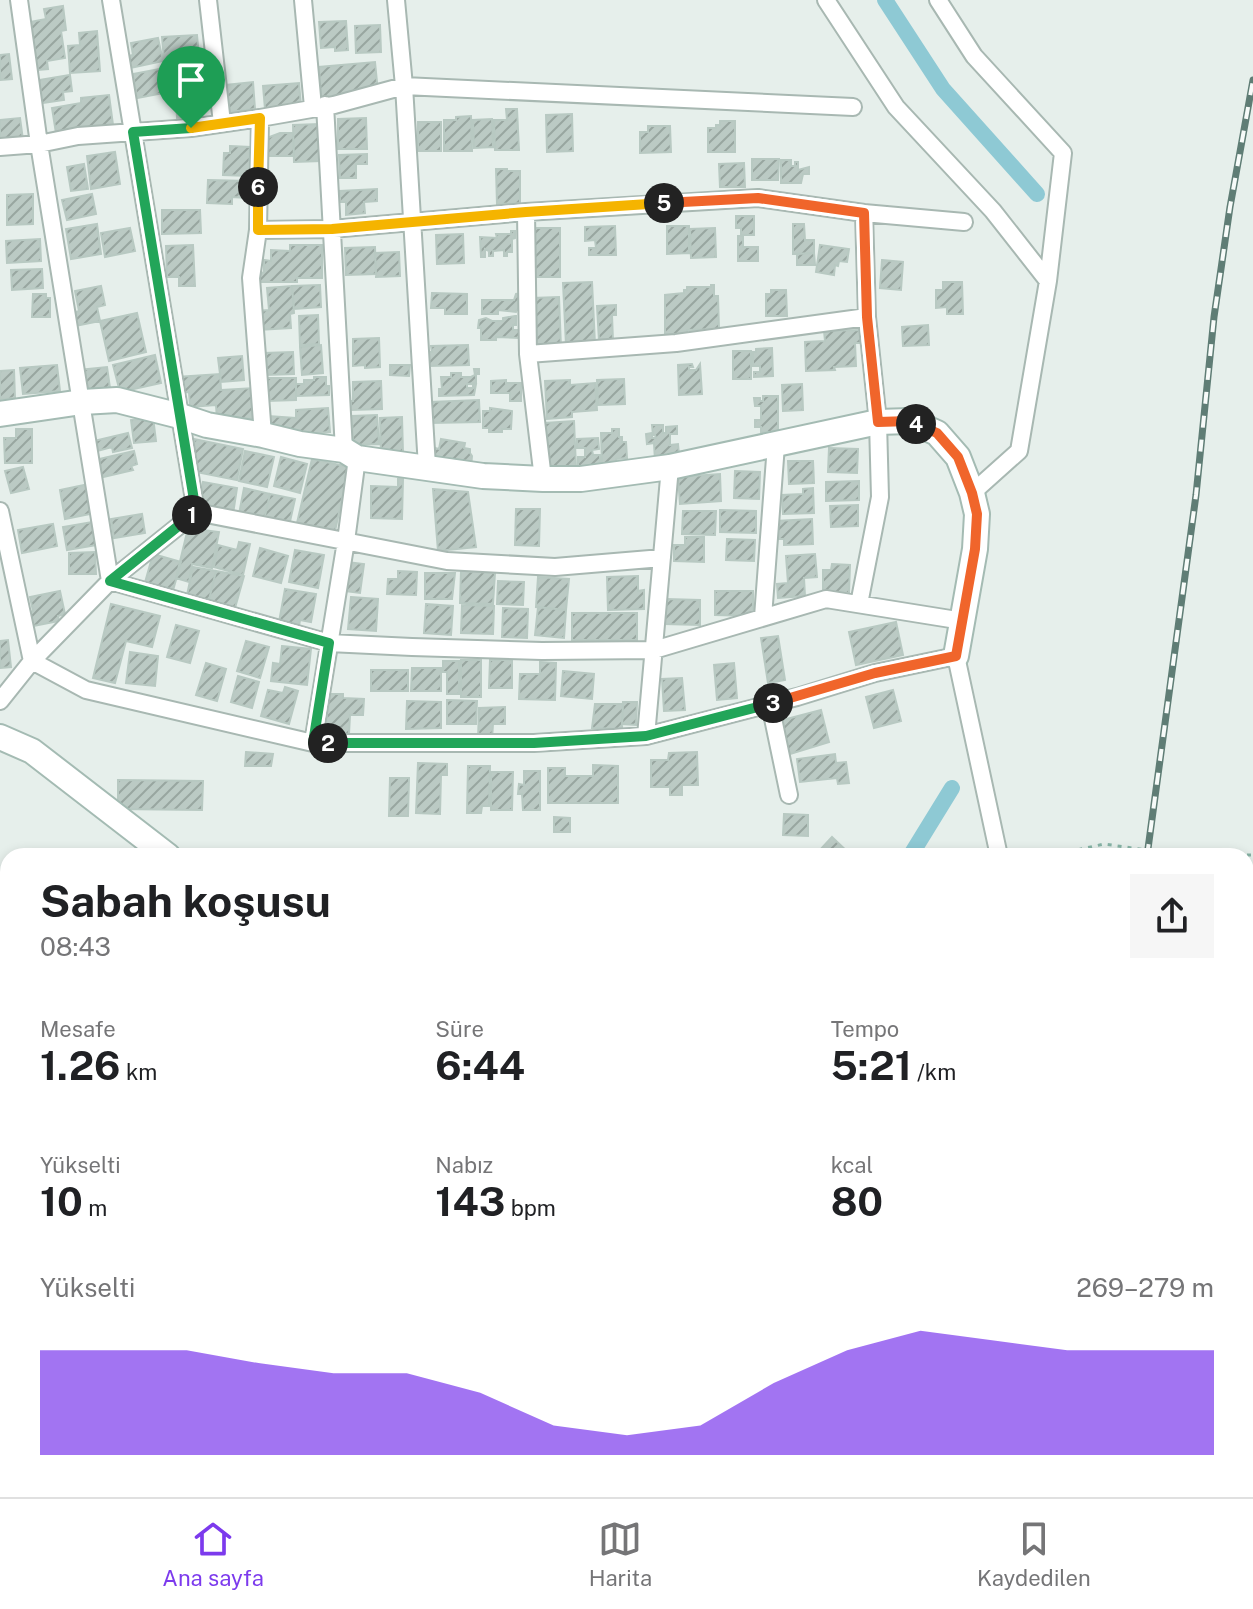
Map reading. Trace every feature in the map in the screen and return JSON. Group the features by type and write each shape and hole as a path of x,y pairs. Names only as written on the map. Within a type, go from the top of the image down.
{"street":[{"path":"19,0 39,144 110,581"},
{"path":"111,0 196,512"},
{"path":"208,0 222,123"},
{"path":"303,0 319,106 332,229 350,454 346,541 313,743"},
{"path":"396,0 427,467"},
{"path":"826,0 896,107 993,211 1048,281"},
{"path":"938,0 974,56 1063,153 1048,281 1019,451 972,493"},
{"path":"0,147 260,118 349,101 404,86 853,107"},
{"path":"260,118 258,230 251,278 263,435"},
{"path":"258,230 332,229 526,212 758,198 864,213 964,222"},
{"path":"526,212 528,354 543,479"},
{"path":"859,604 880,497 878,422 867,317 864,213"},
{"path":"528,354 676,343 867,317"},
{"path":"0,414 117,400 207,425 350,454 483,476 543,479 581,479 670,467 878,422 910,421 937,433 958,457 977,514 975,549 956,656 997,848"},
{"path":"763,617 776,445"},
{"path":"646,736 670,467"},
{"path":"0,511 32,661 86,690 313,743 534,743 646,736 875,673 956,656"},
{"path":"0,701 32,661 110,581 196,512 447,561 555,567 662,558"},
{"path":"110,581 329,643 542,651 654,650 826,599 963,621"},
{"path":"770,704 789,795"},
{"path":"0,737 32,751 158,848"}],"path":[{"path":"1086,848 1104,844 1132,848"}],"building":[{"path":"63,6 66,30 61,31 65,58 47,61 48,69 38,70 30,22 46,19 44,9"},
{"path":"346,21 348,50 321,48 319,22"},
{"path":"380,25 381,52 356,53 355,26"},
{"path":"97,31 100,71 70,73 68,46 80,45 79,33"},
{"path":"197,35 199,57 164,60 162,37"},
{"path":"158,38 163,61 130,68 128,56 133,55 131,43"},
{"path":"9,54 12,79 0,80 0,55"},
{"path":"375,62 378,92 321,97 319,67"},
{"path":"165,68 169,92 137,98 133,74"},
{"path":"197,68 198,91 173,92 172,70"},
{"path":"70,75 72,91 63,92 64,100 42,103 39,80"},
{"path":"253,82 255,109 228,112 226,85"},
{"path":"299,83 301,105 265,109 263,86"},
{"path":"200,92 201,116 177,118 176,94"},
{"path":"109,95 113,125 56,133 52,108 81,103 81,98"},
{"path":"506,109 517,109 519,150 495,150 494,120 507,120"},
{"path":"572,114 573,151 547,152 546,115"},
{"path":"471,116 472,151 444,151 444,120"},
{"path":"20,118 23,140 0,143 0,120"},
{"path":"366,118 367,149 338,149 338,119"},
{"path":"492,119 493,147 474,148 473,120"},
{"path":"720,121 735,121 735,152 708,152 708,128 716,128"},
{"path":"418,122 441,122 441,151 418,151"},
{"path":"319,124 321,161 294,162 293,125"},
{"path":"648,126 670,126 671,152 640,153 640,132 648,132"},
{"path":"280,133 293,133 294,156 267,156 267,138"},
{"path":"230,146 250,147 249,176 223,175 224,153 230,153"},
{"path":"115,152 120,184 91,189 87,156"},
{"path":"367,154 367,164 356,164 356,178 340,178 339,155"},
{"path":"752,159 779,159 778,180 752,180"},
{"path":"781,160 791,160 791,166 798,162 798,170 809,167 809,174 803,174 801,183 781,183"},
{"path":"744,163 745,187 720,187 719,164"},
{"path":"84,164 88,189 71,191 67,167"},
{"path":"496,169 520,171 520,203 497,204"},
{"path":"208,180 248,181 247,198 232,197 232,204 207,203"},
{"path":"377,189 377,201 364,202 365,213 346,215 346,202 340,202 340,191"},
{"path":"33,194 33,224 7,225 7,195"},
{"path":"92,194 96,214 67,220 62,200"},
{"path":"162,210 200,210 201,233 162,234"},
{"path":"736,216 754,216 754,235 741,235 741,228 736,228"},
{"path":"97,224 101,254 71,259 66,229"},
{"path":"793,224 804,224 805,240 814,240 814,253 793,254"},
{"path":"615,226 616,255 589,255 589,248 596,248 595,240 585,241 585,227"},
{"path":"667,226 689,226 689,253 667,254"},
{"path":"130,228 135,251 105,257 101,233"},
{"path":"535,228 560,228 560,277 535,277"},
{"path":"715,228 716,257 691,258 690,229"},
{"path":"515,231 512,252 504,256 504,250 493,251 493,256 489,256 489,251 485,249 485,257 481,257 480,237 497,238 496,234 511,234"},
{"path":"463,234 464,263 437,264 436,235"},
{"path":"738,236 743,236 743,247 758,247 758,261 738,261"},
{"path":"40,239 41,261 7,263 6,241"},
{"path":"193,245 195,286 179,286 179,277 167,277 166,246"},
{"path":"290,245 322,245 322,278 260,282 264,260 271,261 271,250 290,251"},
{"path":"820,245 849,249 847,262 839,261 838,266 835,265 834,275 816,272"},
{"path":"375,247 376,274 346,275 345,248"},
{"path":"399,252 400,276 376,277 375,253"},
{"path":"814,253 815,265 797,265 797,254"},
{"path":"882,260 903,262 901,290 880,288"},
{"path":"42,269 43,288 12,290 11,270"},
{"path":"592,282 595,344 566,345 563,283"},
{"path":"943,282 962,282 963,314 947,314 947,307 936,308 936,290 943,290"},
{"path":"320,285 321,307 294,309 292,286"},
{"path":"714,285 714,296 718,296 719,329 665,334 665,295 684,293 687,287"},
{"path":"101,286 105,305 97,307 100,321 75,326 73,313 79,311 75,291"},
{"path":"292,286 294,313 290,314 291,328 258,330 257,311 269,310 267,288"},
{"path":"771,290 786,290 787,316 766,316 766,294 771,294"},
{"path":"432,293 467,294 467,314 445,314 445,308 431,308"},
{"path":"524,293 524,310 498,310 498,314 482,314 482,300 514,300 516,294"},
{"path":"33,294 46,294 46,298 50,298 50,317 32,317"},
{"path":"559,297 561,348 535,349 532,298"},
{"path":"616,305 616,315 612,315 613,341 599,341 597,306"},
{"path":"137,313 146,352 109,361 100,321"},
{"path":"318,315 319,344 300,345 299,316"},
{"path":"516,316 513,330 521,327 519,338 481,340 479,320 503,321 503,318"},
{"path":"928,325 929,345 903,346 902,327"},
{"path":"860,330 861,343 855,343 856,366 806,371 805,342 825,341 824,331"},
{"path":"379,338 380,367 353,366 353,339"},
{"path":"321,345 323,373 302,375 300,347"},
{"path":"468,345 469,365 429,366 431,346"},
{"path":"772,348 773,376 754,377 754,372 760,372 760,366 753,366 753,352"},
{"path":"733,351 751,351 751,379 733,379"},
{"path":"293,352 294,374 265,375 264,353"},
{"path":"155,355 161,383 120,392 113,365"},
{"path":"242,356 244,380 221,382 218,358"},
{"path":"692,364 689,370 696,370 700,364 702,394 679,395 678,365"},
{"path":"57,365 60,391 23,394 20,368"},
{"path":"390,365 410,365 409,376 390,375"},
{"path":"107,367 111,395 83,398 79,370"},
{"path":"474,369 479,369 476,383 467,384 467,388 473,388 476,384 474,395 439,396 441,377 461,373 461,377 471,377 475,375"},
{"path":"14,370 15,398 0,399 0,371"},
{"path":"220,374 221,390 255,388 257,418 217,420 216,405 190,407 189,392 178,393 177,377"},
{"path":"314,377 326,377 329,395 296,396 296,384 304,384 304,380 314,380"},
{"path":"267,378 296,378 296,400 267,401"},
{"path":"624,379 625,404 598,405 597,380"},
{"path":"506,380 506,383 521,383 521,401 510,401 510,393 491,393 491,381"},
{"path":"570,380 570,385 595,383 597,410 572,412 572,417 547,419 545,381"},
{"path":"381,381 382,409 351,410 353,382"},
{"path":"802,384 803,410 783,411 782,385"},
{"path":"763,396 778,396 778,432 761,432 761,427 755,427 755,420 761,420 761,406 755,406 754,398 763,401"},
{"path":"479,400 480,422 430,423 430,402"},
{"path":"328,408 330,432 302,434 271,431 269,416 296,418 296,410"},
{"path":"490,408 512,411 511,429 489,432 489,428 483,428 483,411 490,411"},
{"path":"377,415 379,444 353,445 352,416"},
{"path":"153,417 156,441 134,443 131,420"},
{"path":"402,417 403,453 381,453 380,418"},
{"path":"574,421 576,467 547,469 545,423"},
{"path":"652,425 663,425 663,433 666,433 666,427 677,426 677,434 670,434 670,445 678,444 679,455 655,461 654,443 647,444 646,434 652,433 652,438 656,438"},
{"path":"16,429 32,429 32,463 5,463 4,438 16,438"},
{"path":"612,429 619,429 619,437 626,442 627,458 616,459 616,464 602,464 601,433 612,433"},
{"path":"128,433 132,448 113,452 112,447 97,451 94,441"},
{"path":"598,438 599,449 592,450 593,455 600,455 600,466 578,467 578,457 585,457 585,448 577,448 577,439"},
{"path":"194,439 243,449 237,480 196,472"},
{"path":"441,439 465,443 464,448 470,449 472,456 471,467 433,460 435,448 439,449"},
{"path":"829,448 858,449 857,473 828,472"},
{"path":"134,451 137,464 131,466 133,470 99,478 95,460"},
{"path":"245,451 274,457 267,487 239,481"},
{"path":"281,457 307,464 300,493 274,486"},
{"path":"312,459 349,467 335,531 297,523"},
{"path":"788,461 813,461 814,483 789,484"},
{"path":"23,467 29,489 11,493 5,471"},
{"path":"735,471 760,472 759,499 734,498"},
{"path":"720,474 721,501 680,504 678,477"},
{"path":"398,479 403,479 402,519 371,518 371,486 398,487"},
{"path":"859,481 859,500 826,501 826,482"},
{"path":"203,482 237,488 233,514 199,509"},
{"path":"89,484 95,513 65,519 60,490"},
{"path":"244,488 270,494 264,520 239,514"},
{"path":"813,488 814,513 783,514 782,495 803,494 803,489"},
{"path":"433,489 468,492 476,547 438,551"},
{"path":"270,494 295,499 289,526 264,520"},
{"path":"858,505 858,526 831,527 830,506"},
{"path":"516,509 540,509 539,546 515,545"},
{"path":"720,510 756,511 756,533 720,532"},
{"path":"683,511 716,511 715,535 682,534"},
{"path":"142,514 145,533 114,538 111,519"},
{"path":"812,519 813,544 784,545 784,539 776,539 775,521"},
{"path":"93,522 97,545 67,550 63,527"},
{"path":"53,524 57,546 22,553 18,530"},
{"path":"188,528 219,532 212,568 192,564 189,582 176,578"},
{"path":"685,537 704,537 704,562 674,561 674,545 685,545"},
{"path":"727,539 755,540 754,561 726,560"},
{"path":"239,542 250,544 243,575 214,567 218,545 237,550"},
{"path":"260,548 288,556 281,583 253,576"},
{"path":"295,550 324,555 318,588 289,582"},
{"path":"95,552 96,574 69,574 69,553"},
{"path":"153,554 181,562 172,594 144,586"},
{"path":"815,554 817,577 804,578 805,596 778,598 777,584 788,583 786,556"},
{"path":"347,562 364,564 360,593 344,591"},
{"path":"832,564 850,565 849,593 823,592 823,570 831,570"},
{"path":"193,567 216,571 209,600 187,595"},
{"path":"216,571 244,576 235,608 209,600"},
{"path":"398,571 417,572 416,595 387,594 388,579 398,579"},
{"path":"461,571 495,573 493,604 460,603"},
{"path":"425,573 455,573 452,599 425,599"},
{"path":"638,576 638,591 644,590 644,609 608,610 607,577"},
{"path":"538,577 569,579 566,610 536,607"},
{"path":"498,581 524,582 523,605 497,604"},
{"path":"285,589 316,594 311,622 300,620 299,626 279,622"},
{"path":"60,591 65,614 58,616 59,621 33,626 30,597"},
{"path":"715,591 753,591 753,616 715,615"},
{"path":"351,597 378,599 376,631 348,629"},
{"path":"666,599 700,600 700,625 665,624"},
{"path":"111,604 160,616 152,647 126,641 115,683 93,678"},
{"path":"426,604 453,606 451,635 424,633"},
{"path":"462,605 494,606 493,634 461,633"},
{"path":"538,607 566,610 564,638 535,635"},
{"path":"503,608 528,609 527,638 502,637"},
{"path":"572,613 637,613 637,640 572,640"},
{"path":"896,622 903,655 856,665 849,632"},
{"path":"176,625 199,631 190,663 167,657"},
{"path":"778,636 785,680 768,683 761,638"},
{"path":"8,640 11,667 0,668 0,641"},
{"path":"246,641 269,647 260,678 237,671"},
{"path":"282,646 311,649 307,685 271,681 273,663 280,664"},
{"path":"130,652 158,656 155,686 126,683"},
{"path":"461,660 481,660 481,697 461,697"},
{"path":"490,660 512,660 512,688 489,688"},
{"path":"443,661 459,661 459,694 447,694 447,672 443,672"},
{"path":"540,662 556,663 555,700 519,699 520,674 540,674"},
{"path":"206,663 226,669 217,701 196,695"},
{"path":"734,663 737,698 717,700 714,665"},
{"path":"412,668 441,668 441,691 411,691"},
{"path":"371,670 408,670 408,691 371,691"},
{"path":"563,671 594,674 592,699 561,696"},
{"path":"238,676 259,682 252,708 231,702"},
{"path":"682,678 685,710 664,711 662,679"},
{"path":"285,687 298,691 289,724 261,716 268,690 283,693"},
{"path":"893,690 901,721 874,728 866,697"},
{"path":"328,694 364,699 363,715 350,715 349,734 326,733"},
{"path":"447,700 477,701 476,724 447,724"},
{"path":"407,701 441,702 441,728 406,729"},
{"path":"623,702 637,702 636,725 622,724"},
{"path":"595,704 623,704 622,729 592,728"},
{"path":"505,707 505,724 493,724 492,739 478,740 479,708"},
{"path":"821,710 829,742 790,754 779,721"},
{"path":"246,752 273,754 271,766 245,766"},
{"path":"697,752 698,785 682,785 682,795 670,795 670,787 651,787 651,760 668,760 669,753"},
{"path":"835,754 836,763 846,762 849,783 838,784 837,778 800,782 797,759"},
{"path":"418,763 447,764 447,775 441,775 440,814 416,813"},
{"path":"593,765 618,766 618,803 548,803 548,768 565,768 565,776 593,776"},
{"path":"468,766 490,766 489,806 482,806 481,813 467,813"},
{"path":"524,771 540,771 540,810 523,810 522,794 518,794 519,784 524,785"},
{"path":"491,772 513,772 512,810 491,810"},
{"path":"390,778 409,778 408,816 389,816"},
{"path":"118,780 203,781 202,810 118,809"},
{"path":"784,814 808,815 808,836 783,835"},
{"path":"554,817 570,818 570,832 554,832"},
{"path":"832,837 844,848 822,848"}],"waterway":[{"path":"885,0 943,89 1037,194"},
{"path":"915,848 952,788"}],"railway":[{"path":"1148,848 1196,495 1214,317 1253,80"}],"route":[{"path":"260,118 258,230 332,229 526,212 758,198 864,213 867,317 878,422 910,421 937,433 958,457 977,514 975,549 956,656 875,673 797,697 646,736 534,743 313,743 329,643 110,581 196,512 133,132 191,128 260,118"}]}
